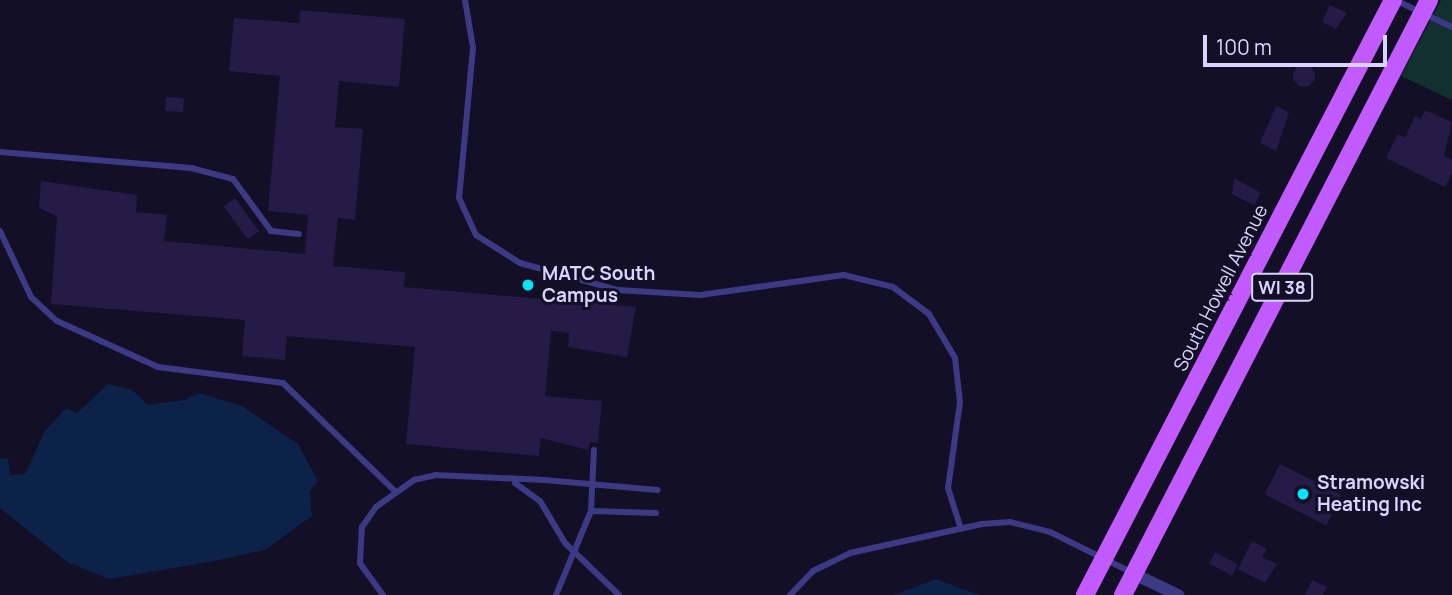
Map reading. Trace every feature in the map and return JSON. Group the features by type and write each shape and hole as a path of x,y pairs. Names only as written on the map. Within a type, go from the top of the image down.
{"main road":[{"name":"South Howell Avenue","path":"1085,595 1394,0"},
{"name":"WI 38","path":"1124,595 1426,6"}],"street":[{"path":"1134,574 1178,595"}],"lane":[{"path":"465,0 473,48 460,198 476,235 520,263 618,290 700,295 844,275 893,288 929,314 955,358 960,402 948,488 961,529"},
{"path":"1394,0 1426,6 1452,27"},
{"path":"0,152 191,168 233,179 271,231 299,234"},
{"path":"0,231 31,297 57,321 159,367 283,383 395,491"},
{"path":"556,595 573,550 592,511 590,486 594,450"},
{"path":"383,595 360,563 359,539 369,516 395,491 435,475 658,491"},
{"path":"513,482 540,501 595,578 619,595"},
{"path":"592,511 656,513"},
{"path":"790,595 813,571 850,553 961,529 1030,525 1134,574"}],"green space":[{"path":"1441,0 1452,0 1452,100 1401,76"}],"water":[{"path":"108,384 132,390 148,405 184,400 199,393 242,406 298,444 318,481 310,491 312,516 265,550 209,562 109,579 67,562 0,508 0,458 8,459 10,475 25,474 45,431 66,408 77,413"},
{"path":"936,579 968,591 981,595 894,595"}],"building":[{"path":"1330,5 1347,13 1336,29 1322,22"},
{"path":"300,10 405,19 399,87 339,81 335,127 363,129 355,220 338,218 333,266 405,272 404,287 636,307 627,357 568,347 569,333 551,331 545,396 602,401 598,443 590,442 588,450 541,438 539,456 406,444 415,347 287,336 285,360 242,356 245,320 51,304 57,216 39,208 41,181 137,195 136,212 167,215 164,241 305,254 308,215 268,211 280,76 229,71 234,18 299,23"},
{"path":"1304,65 1312,68 1315,76 1312,84 1304,87 1296,84 1293,76 1296,68"},
{"path":"166,97 184,98 183,112 165,111"},
{"path":"1276,106 1289,112 1276,151 1260,143"},
{"path":"1425,110 1452,122 1444,156 1452,160 1452,173 1445,187 1386,158 1398,134 1405,138 1415,116 1421,119"},
{"path":"1234,178 1261,193 1254,205 1232,194"},
{"path":"235,198 259,231 248,239 224,206"},
{"name":"Stramowski Heating Inc","path":"1280,464 1341,495 1326,526 1265,494"},
{"path":"1252,541 1267,549 1262,557 1277,564 1265,583 1238,569"},
{"path":"1215,552 1238,564 1232,576 1209,563"},
{"path":"1312,580 1327,587 1323,595 1305,595"}],"place":[{"name":"MATC South Campus","path":"528,285"},
{"name":"Stramowski Heating Inc","path":"1303,494"}]}
